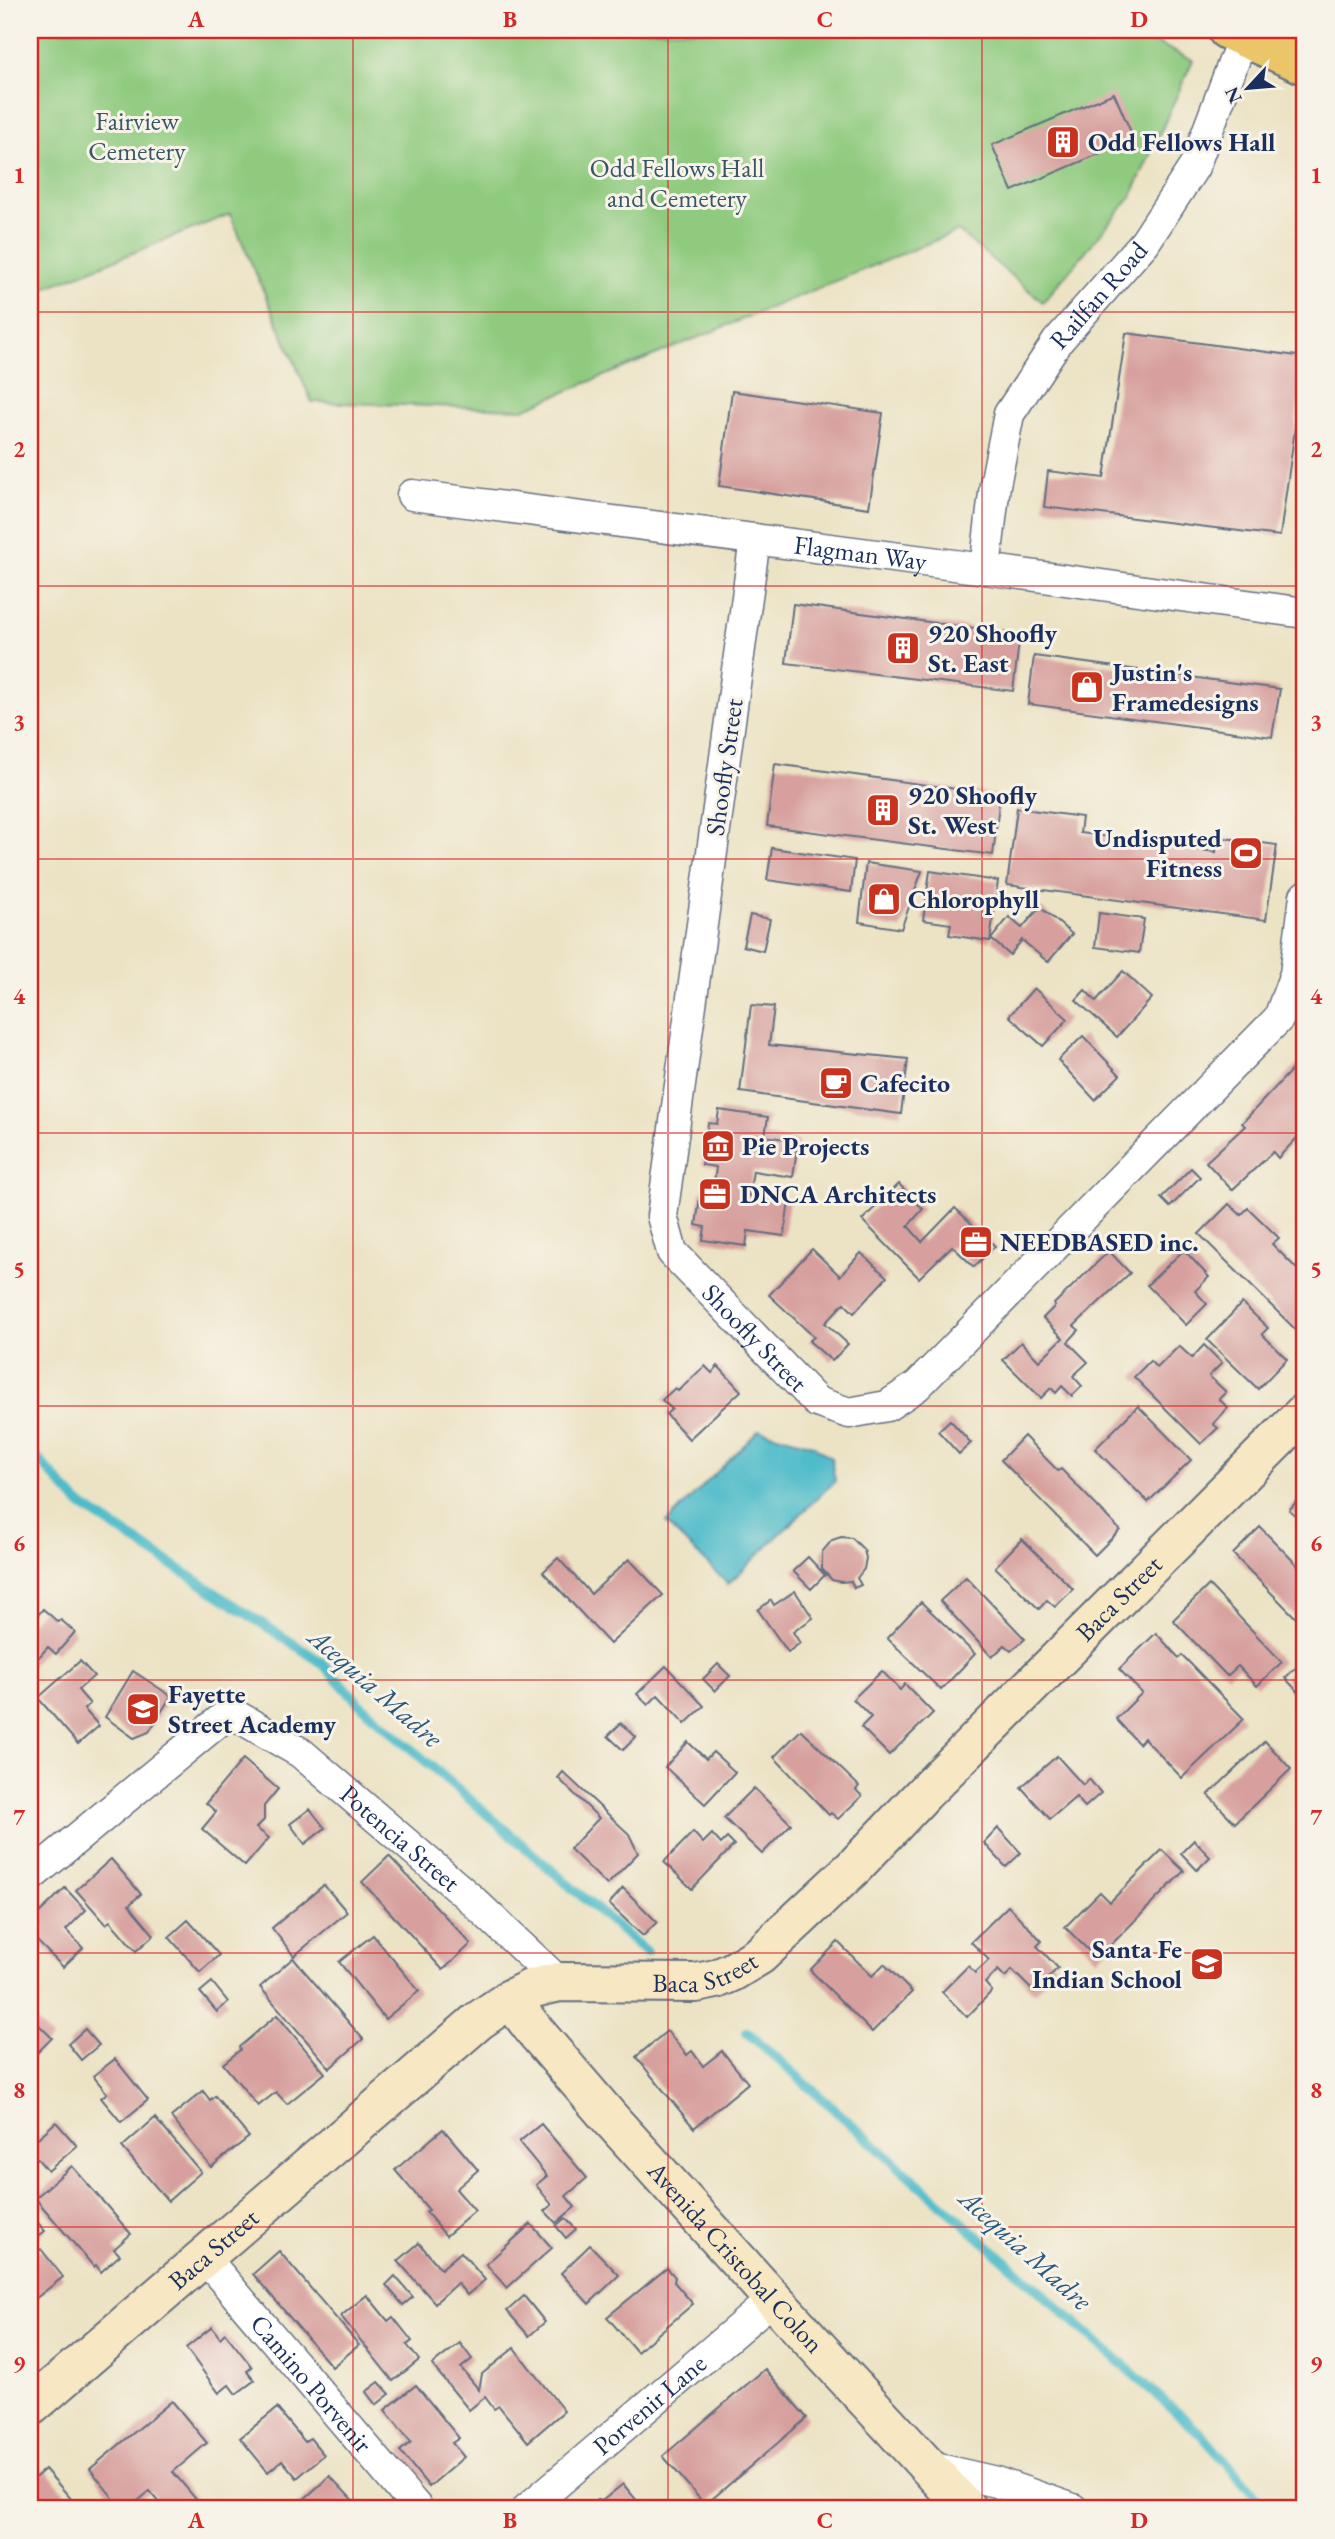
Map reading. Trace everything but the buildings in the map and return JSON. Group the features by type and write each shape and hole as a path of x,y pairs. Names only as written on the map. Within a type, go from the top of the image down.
{"main road":[{"path":"1237,32 1305,65"}],"street":[{"name":"Railfan Road","path":"985,569 995,485 1009,414 1057,342 1145,242 1194,167 1237,32"},
{"name":"Flagman Way","path":"412,495 1305,613"},
{"name":"Shoofly Street","path":"755,539 662,1216 672,1252 817,1402 849,1413 887,1406 917,1386 1279,1018 1295,974 1305,896"},
{"name":"Baca Street","path":"30,2407 478,2021 510,1998 530,1989 559,1982 696,1983 732,1972 760,1955 844,1876 1305,1412"},
{"name":"Potencia Street","path":"30,1877 230,1712 300,1753 470,1898 559,1982"},
{"name":"Avenida Cristobal Colon","path":"510,1998 534,2031 607,2115 967,2509"},
{"name":"Camino Porvenir","path":"204,2258 418,2509"},
{"name":"Porvenir Lane","path":"527,2509 773,2299"},
{"path":"930,2467 996,2483 1073,2509"}],"green space":[{"name":"Odd Fellows Hall and Cemetery","path":"30,30 1128,30 1193,60 1131,197 1043,302 958,231 523,409 312,402 230,214 30,294"}],"water":[{"path":"759,1430 813,1445 831,1458 835,1481 728,1584 666,1523"}],"waterway":[{"name":"Acequia Madre","path":"30,1450 78,1503 321,1662 362,1706 646,1952"},
{"name":"Acequia Madre","path":"747,2032 1201,2434 1267,2509"}],"place":[{"name":"Odd Fellows Hall","path":"1063,142"},
{"name":"920 Shoofly St. East","path":"903,648"},
{"name":"Justin's Framedesigns","path":"1087,687"},
{"name":"920 Shoofly St. West","path":"883,810"},
{"name":"Undisputed Fitness","path":"1246,853"},
{"name":"Chlorophyll","path":"884,899"},
{"name":"Cafecito","path":"836,1083"},
{"name":"Pie Projects","path":"718,1146"},
{"name":"DNCA Architects","path":"715,1194"},
{"name":"NEEDBASED inc.","path":"976,1242"},
{"name":"Fayette Street Academy","path":"143,1709"},
{"name":"Santa Fe Indian School","path":"1207,1964"}],"park label":[{"name":"Fairview Cemetery","path":"137,136"}]}
